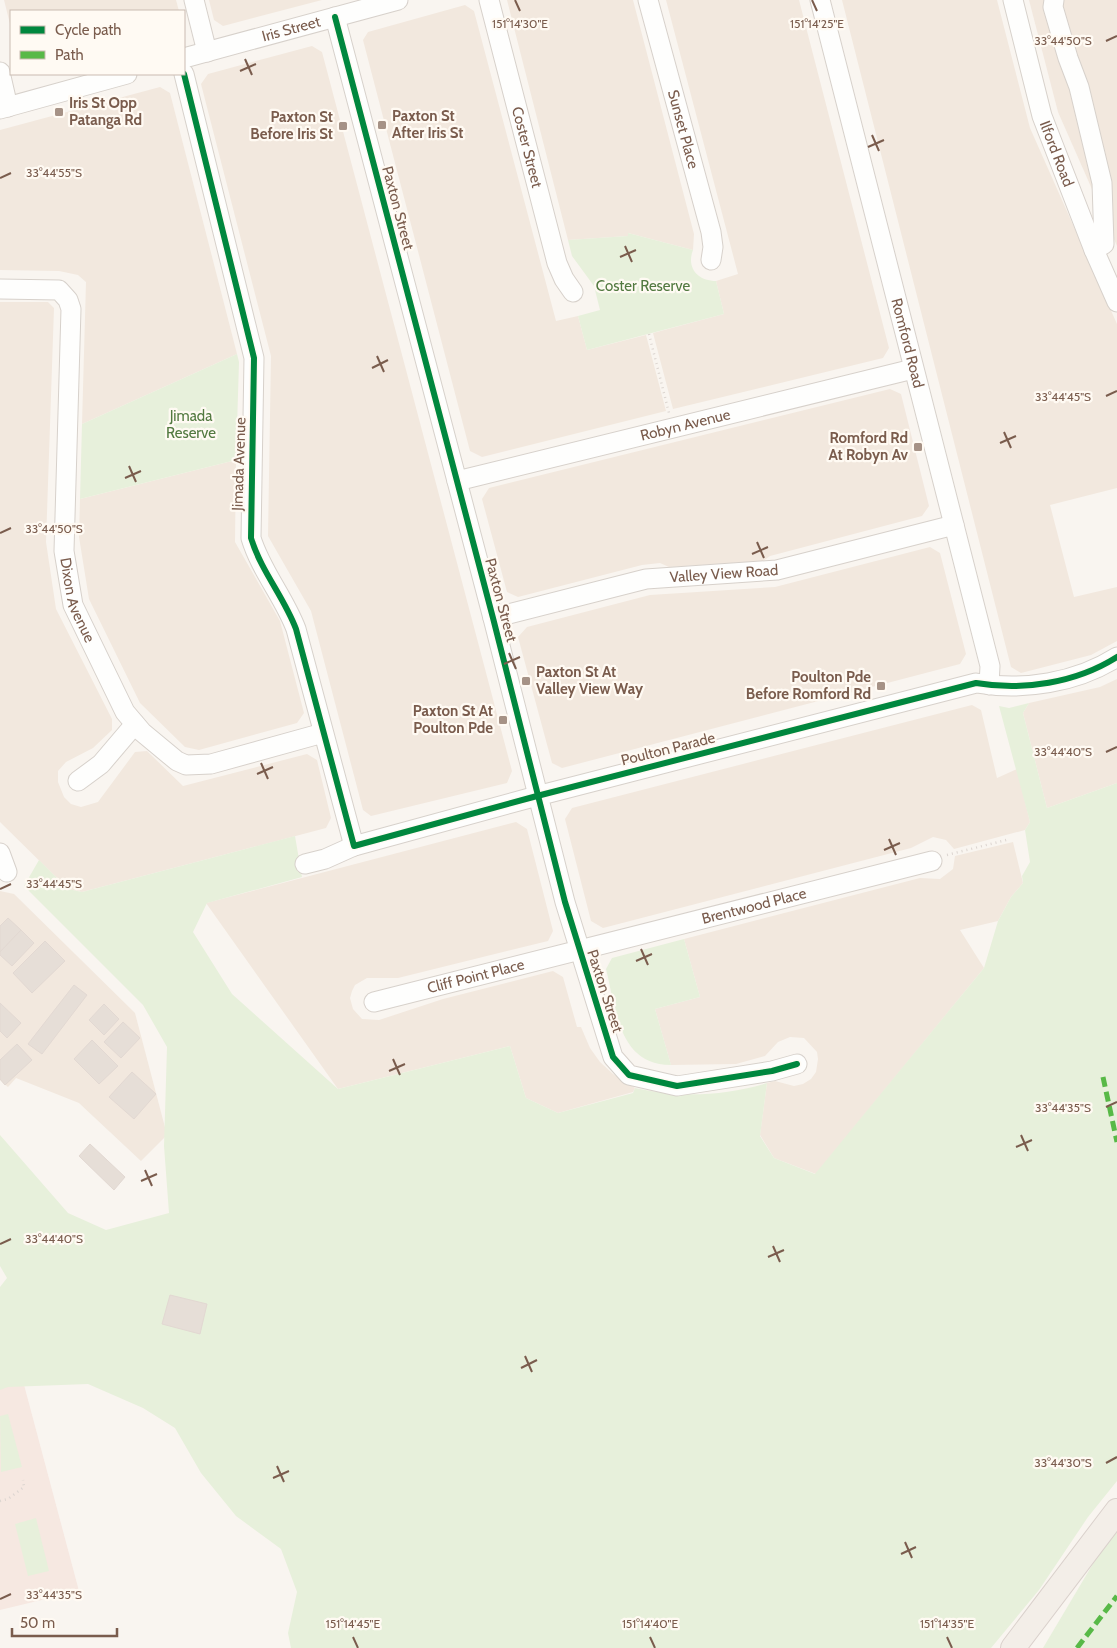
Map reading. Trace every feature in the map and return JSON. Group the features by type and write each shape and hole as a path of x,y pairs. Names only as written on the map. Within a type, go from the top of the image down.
{"main road":[{"path":"1013,1648 1117,1511"}],"street":[{"path":"194,0 207,52"},
{"name":"Iris Street","path":"185,58 398,0"},
{"name":"Coster Street","path":"490,0 557,263 564,279 573,292"},
{"name":"Sunset Place","path":"648,0 711,232 711,260"},
{"name":"Romford Road","path":"820,0 990,666 989,685"},
{"name":"Ilford Road","path":"1013,0 1042,116 1094,250 1117,302"},
{"path":"1054,0 1053,7 1079,87 1102,183 1104,244 1094,250"},
{"name":"Paxton Street","path":"334,18 493,618 537,796 578,950 613,1057 629,1074 677,1086 772,1071 797,1064"},
{"path":"0,72 4,108 123,75"},
{"name":"Jimada Avenue","path":"184,75 254,358 251,538 255,552 285,604 296,629 354,846"},
{"name":"Dixon Avenue","path":"0,289 59,290 68,300 71,309 64,551 73,605 79,621 122,706 134,724 177,761 196,765 211,764 323,733"},
{"name":"Robyn Avenue","path":"457,481 914,369"},
{"name":"Valley View Road","path":"493,618 646,579 777,570 954,525"},
{"path":"989,685 1018,687 1067,679 1117,657"},
{"name":"Poulton Parade","path":"305,864 325,859 354,846 537,796 976,683 989,685"},
{"path":"78,781 101,764 134,724"},
{"path":"0,853 7,872"},
{"name":"Brentwood Place","path":"578,950 932,861"},
{"name":"Cliff Point Place","path":"374,1002 578,950"}],"path":[{"path":"649,334 673,428"},
{"path":"932,861 1010,839"},
{"path":"0,1501 8,1499 24,1487 23,1480"}],"shaded area":[{"path":"4,0 176,0 179,10 10,10 10,24"},
{"path":"209,0 322,0 223,26 214,20"},
{"path":"507,0 633,0 694,234 693,250 628,233 628,236 568,240"},
{"path":"666,0 799,0 889,348 883,358 673,409 653,333 724,314 716,281 738,274"},
{"path":"842,0 997,0 1030,128 1117,324 1117,488 1050,505 1074,597 1117,587 1117,641 1091,655 1021,673 1011,667"},
{"path":"1029,0 1117,0 1117,246 1058,112"},
{"path":"465,5 474,11 556,321 578,316 587,350 646,335 666,411 482,457 470,451 363,40 368,32"},
{"path":"312,46 322,52 512,771 507,783 371,816 363,810 311,611 268,536 271,356 201,84 208,74"},
{"path":"160,87 170,93 237,354 82,424 86,282 78,275 59,271 0,270 0,130"},
{"path":"0,302 48,302 54,308 46,542 56,609 112,719 112,730 93,748 66,762 58,771 58,782 64,797 71,804 81,807 98,802 135,752 147,751 183,786 307,754 317,760 331,818 326,828 82,892 68,889 0,822"},
{"path":"890,389 901,394 929,506 922,516 770,556 763,561 669,567 660,563 642,565 518,597 507,592 482,499 489,488"},
{"path":"236,460 235,542 280,621 304,713 297,723 199,750 185,747 140,703 89,599 79,537 80,499"},
{"path":"930,547 940,553 966,654 960,664 562,768 552,763 518,637 527,627 650,595 775,587"},
{"path":"1117,679 1117,783 1047,808 1023,713 1029,703 1100,687"},
{"path":"972,705 981,710 997,778 1017,769 1030,822 1025,830 954,849 946,840 933,837 911,848 603,928 591,921 565,819 572,808"},
{"path":"516,822 527,829 553,931 548,941 398,978 367,978 355,985 352,991 350,998 353,1009 362,1019 379,1020 443,999 553,971 563,977 577,1027 581,1027 590,1048 600,1062 613,1074 635,1088 633,1092 558,1113 526,1098 510,1046 338,1089 206,903"},
{"path":"1013,842 1023,883 1011,897 998,921 960,930 984,968 816,1174 774,1158 760,1135 767,1083 775,1081 794,1086 803,1084 811,1079 816,1072 817,1052 804,1038 790,1037 778,1042 765,1056 736,1064 671,1065 655,1009 700,997 684,939 920,878 940,879 953,869 955,856"},
{"path":"0,891 14,894 135,1013 167,1135 141,1161 79,1103 16,1078 8,1087 0,1080"},
{"path":"23,1381 79,1591 0,1610 0,1387"}],"green space":[{"name":"Coster Reserve","path":"628,233 693,250 691,256 692,268 704,279 716,281 724,314 587,350 578,316 600,310 594,286 572,256 568,240 628,236"},
{"name":"Jimada Reserve","path":"237,354 239,362 236,460 80,499 82,424"},
{"path":"1029,703 1023,713 1047,808 1117,783 1117,1481 1088,1517 1039,1590 991,1648 291,1648 288,1633 297,1592 281,1549 236,1516 201,1473 175,1428 143,1408 88,1384 8,1387 0,1390 0,1287 7,1278 0,1266 0,1135 68,1213 106,1230 169,1213 164,1146 167,1047 143,1005 24,886 39,860 68,889 82,892 295,836 302,877 207,903 193,932 232,994 338,1089 510,1046 526,1098 558,1113 633,1093 635,1088 668,1093 701,1094 734,1091 767,1083 760,1136 774,1158 815,1174 984,968 998,921 1011,897 1023,883 1022,876 1030,862 1025,830 1030,822 999,706 1009,708"},
{"path":"684,939 700,997 655,1009 671,1065 653,1062 640,1055 630,1045 622,1032 606,969 612,958"},
{"path":"8,1414 22,1467 1,1472 0,1416"},
{"path":"36,1518 49,1571 28,1576 15,1524"},
{"path":"1117,1526 1117,1648 1043,1648 1113,1530"}],"building":[{"path":"8,918 21,930 0,952 0,926"},
{"path":"21,930 34,943 12,966 0,955 0,952"},
{"path":"45,941 65,961 32,993 13,973"},
{"path":"74,985 87,995 42,1054 28,1044"},
{"path":"0,1003 21,1023 7,1038 0,1031"},
{"path":"104,1004 119,1019 104,1035 89,1020"},
{"path":"123,1022 140,1038 121,1058 104,1042"},
{"path":"92,1040 118,1066 99,1084 74,1059"},
{"path":"17,1044 32,1060 5,1085 0,1079 0,1060"},
{"path":"132,1072 156,1094 134,1119 109,1097"},
{"path":"90,1144 125,1177 114,1190 79,1156"},
{"path":"170,1295 207,1304 200,1334 162,1324"}],"marked path":[{"path":"1103,1077 1117,1142"},
{"path":"1077,1648 1117,1596"}],"cycle path":[{"path":"335,17 493,618 565,902 613,1057 629,1075 677,1086 772,1071 797,1064"},
{"path":"184,75 254,358 251,538 255,550 296,629 354,846 537,796 976,683 1012,686 1049,683 1067,679 1101,666 1117,657"}],"place":[{"name":"Iris St Opp Patanga Rd","path":"59,112"},
{"name":"Paxton St After Iris St","path":"382,125"},
{"name":"Paxton St Before Iris St","path":"343,126"},
{"name":"Romford Rd At Robyn Av","path":"918,447"},
{"name":"Paxton St At Valley View Way","path":"526,681"},
{"name":"Poulton Pde Before Romford Rd","path":"881,686"},
{"name":"Paxton St At Poulton Pde","path":"503,720"}]}
